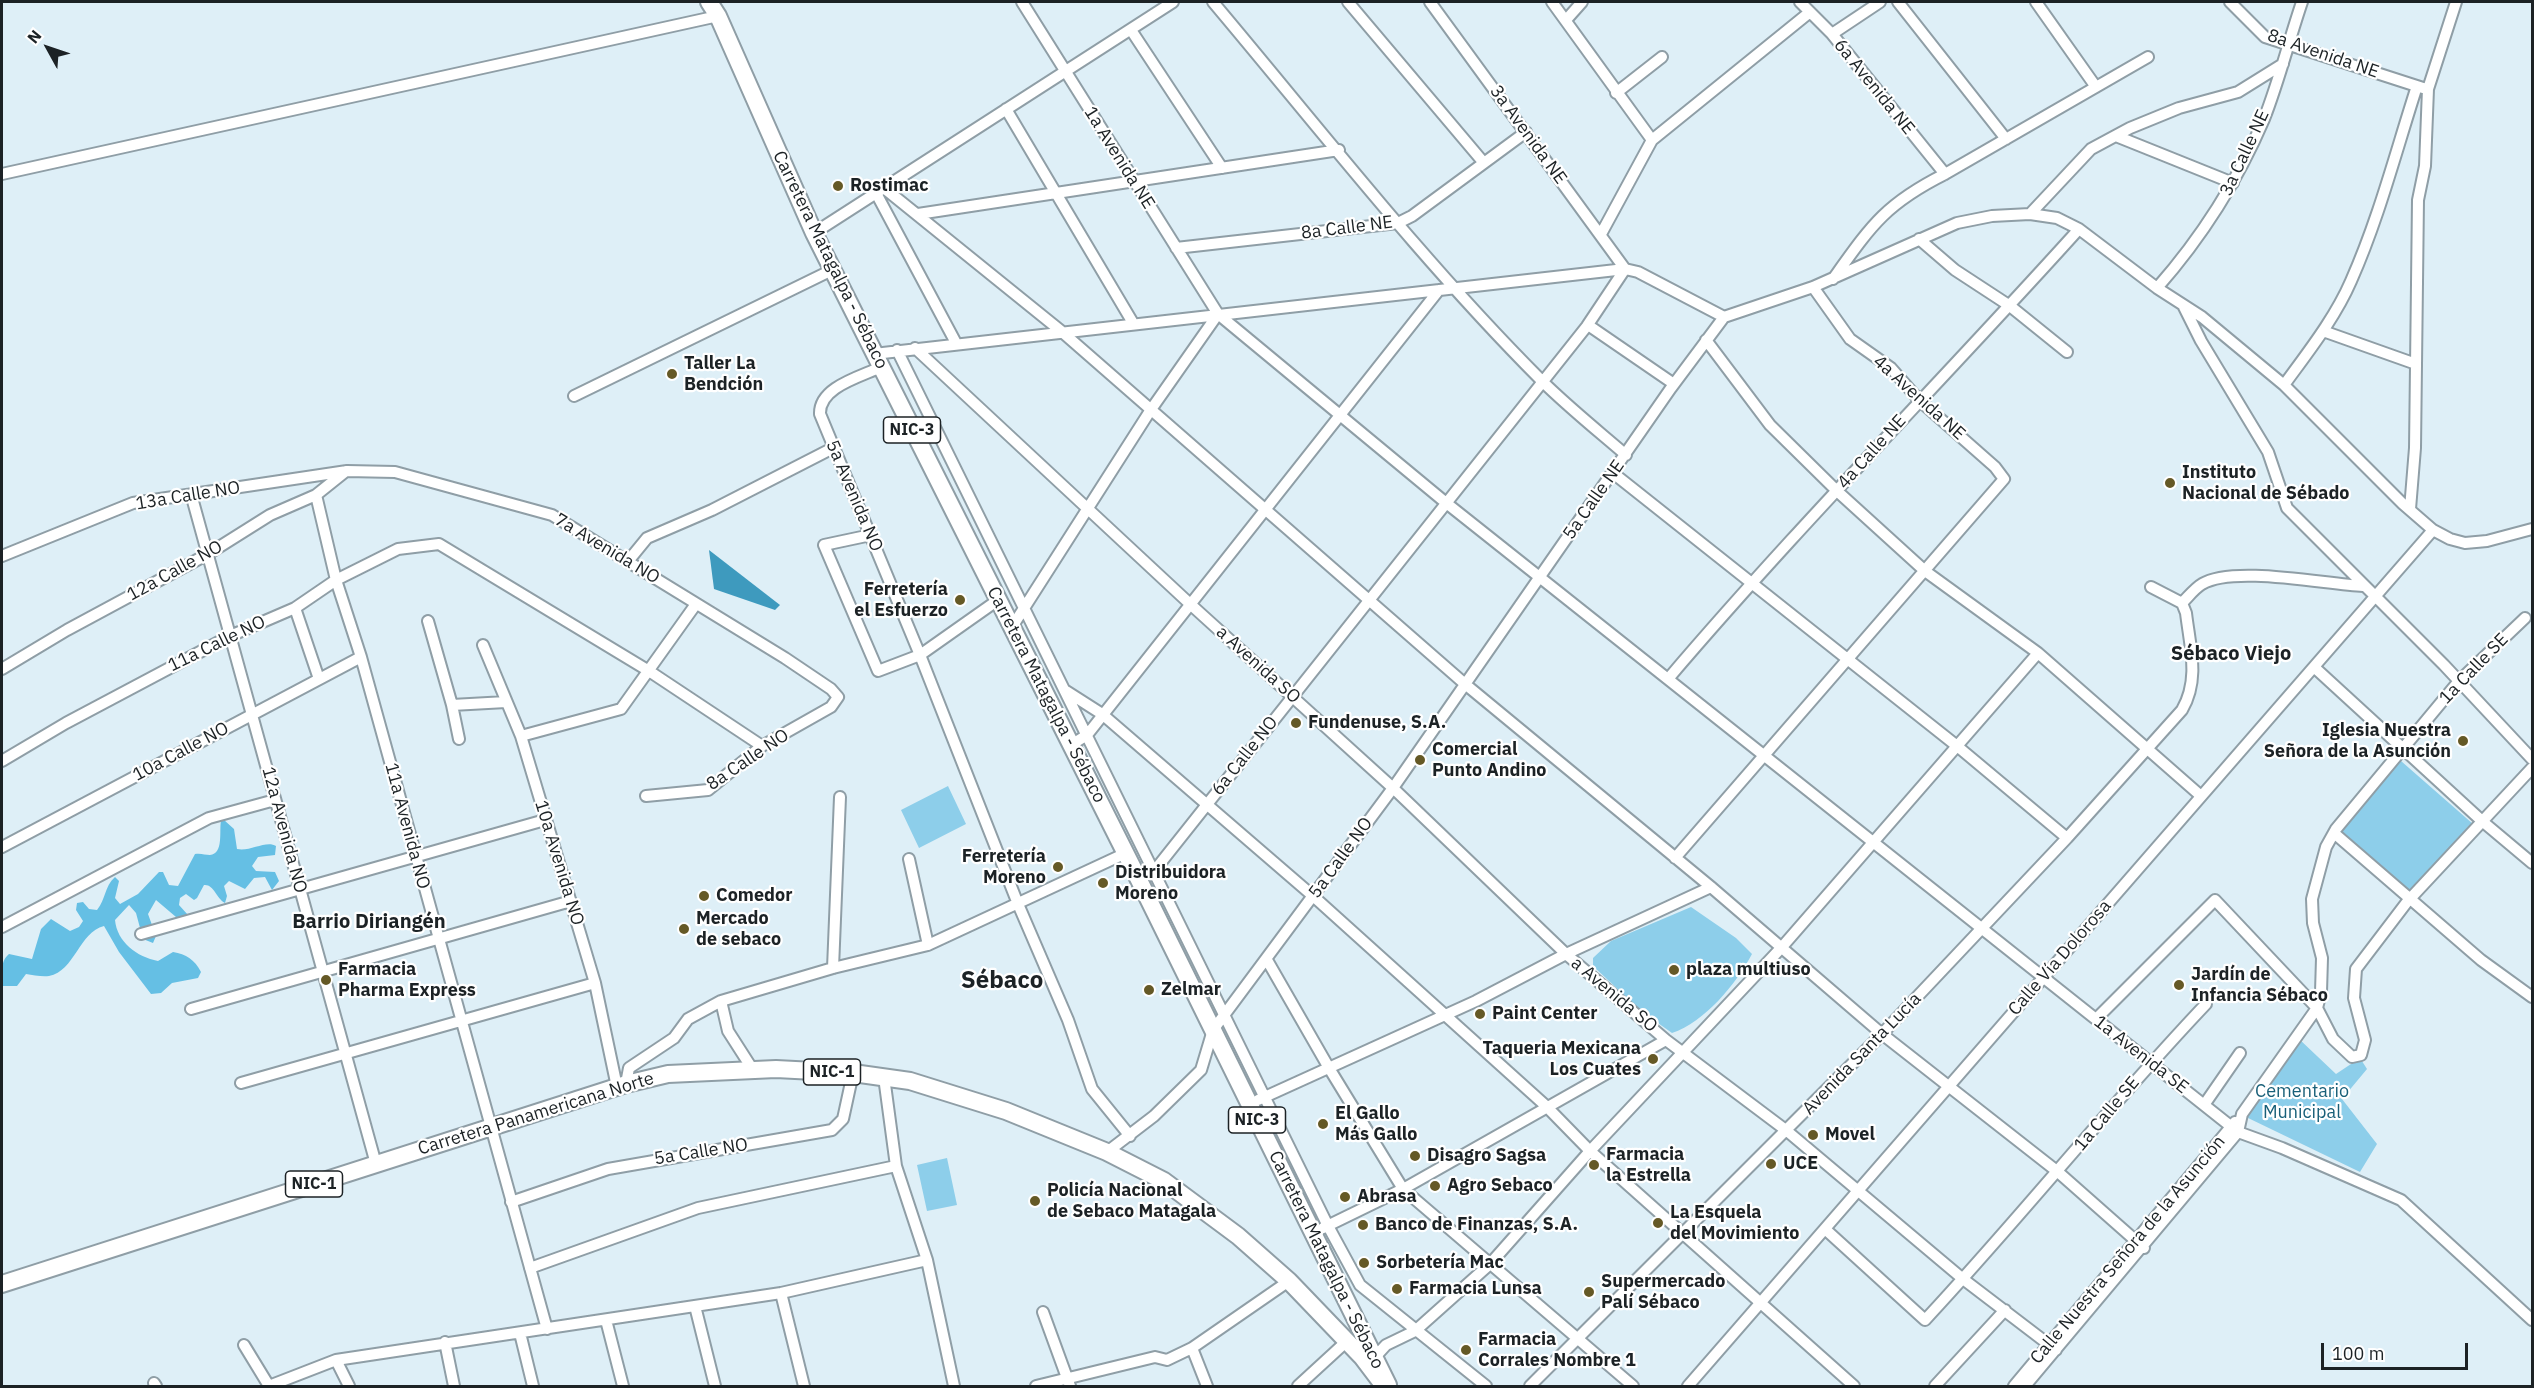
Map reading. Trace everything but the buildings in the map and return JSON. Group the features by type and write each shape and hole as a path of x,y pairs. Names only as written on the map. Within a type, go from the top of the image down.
{"main road":[{"name":"Carretera Matagalpa - Sébaco","path":"714,9 832,270 1126,853 1147,877 1214,1030 1257,1100 1312,1234 1375,1357 1386,1386"},
{"name":"Carretera Panamericana Norte","path":"2,1284 622,1085 668,1074 753,1070 853,1072 910,1081 1006,1111 1107,1152 1164,1181 1238,1236 1289,1281 1347,1341 1386,1386"}],"street":[{"name":"1a Avenida NE","path":"1022,2 1218,314 1445,502 1982,929"},
{"path":"814,233 1173,2"},
{"path":"1213,2 1455,288 1541,381 1626,455"},
{"path":"1348,2 1484,163"},
{"name":"3a Avenida NE","path":"1430,2 1625,268"},
{"path":"1552,2 1616,93 1653,140"},
{"path":"1566,20 1582,2"},
{"name":"6a Avenida NE","path":"1800,2 1832,34 1945,174"},
{"path":"1832,34 1880,2"},
{"path":"1898,2 2006,139"},
{"path":"2036,2 2096,87"},
{"name":"8a Avenida NE","path":"2230,2 2265,37 2422,88"},
{"name":"3a Calle NE","path":"2157,288 2216,214 2233,183 2264,118 2302,2"},
{"path":"2284,385 2323,331 2350,283 2456,2"},
{"path":"2,174 714,9"},
{"path":"1601,234 1653,140 1810,12"},
{"path":"1131,30 1222,168"},
{"path":"1616,93 1662,57"},
{"path":"1833,279 1882,214 1911,191 1945,174 2148,57"},
{"path":"2030,214 2091,149 2178,108 2238,92 2283,64"},
{"path":"2409,509 2415,448 2418,201 2425,166 2422,88"},
{"path":"1006,109 1133,323"},
{"name":"8a Calle NE","path":"1176,248 1398,223 1412,216 1526,132"},
{"path":"2116,136 2233,183"},
{"path":"918,214 1339,150"},
{"path":"880,190 918,214 1061,331 1263,510 1368,598 1465,684 1711,886 1882,1034 2058,1172 2140,1245"},
{"path":"880,190 956,343"},
{"path":"878,361 897,350 1625,268 1638,272 1724,317 1813,287 1957,224 1992,216 2030,214 2057,218 2079,229 2157,288 2202,317 2284,385 2433,530 2450,539 2465,543 2487,541 2532,529"},
{"name":"4a Calle NE","path":"1668,679 1750,584 1837,492 1919,400 1978,342 2079,229"},
{"path":"1919,239 1954,270 2010,306 2067,352"},
{"name":"6a Calle NO","path":"1147,877 1588,325 1625,268"},
{"path":"574,396 832,270"},
{"name":"4a Avenida NE","path":"1813,287 1850,339 1891,368 1919,400 1995,467 2004,480 1925,571"},
{"path":"1071,745 1087,735 1189,603 1439,290"},
{"path":"2184,307 2200,341 2268,452 2287,508 2362,586 2459,681 2532,759"},
{"path":"1012,627 1150,411 1218,314"},
{"name":"5a Calle NE","path":"1465,684 1674,384 1724,317"},
{"path":"1588,325 1674,384"},
{"path":"2323,331 2416,364"},
{"path":"1706,340 1770,425 1837,492 1925,571 2038,653 2201,796"},
{"name":"a Avenida SO","path":"915,348 1189,603 1393,788 1566,954 1666,1040 1684,1051 1787,1131 1963,1279 2053,1347"},
{"path":"897,350 1087,735 1147,877 1224,1015 1257,1100 1360,1285 1486,1386"},
{"name":"5a Avenida NO","path":"878,361 826,394 819,403 820,414 920,655 1018,904 1068,1020 1092,1089 1130,1136"},
{"path":"629,560 647,538 712,510 833,448"},
{"name":"7a Avenida NO","path":"346,471 395,472 552,515 786,658 831,689 838,697"},
{"name":"13a Calle NO","path":"2,556 133,503 346,471"},
{"name":"12a Calle NO","path":"2,669 67,630 208,554 270,514 316,495 346,471"},
{"path":"1613,473 1957,746 2067,838"},
{"name":"12a Avenida NO","path":"191,494 376,1164"},
{"name":"11a Avenida NO","path":"316,495 336,580 361,657 547,1329"},
{"name":"Calle Vía Dolorosa","path":"1688,1386 2433,530"},
{"path":"871,536 824,545 878,670 920,655 998,600"},
{"name":"11a Calle NO","path":"2,761 66,723 230,636 295,608 336,580 398,549 439,544 649,671"},
{"path":"1675,858 1925,571"},
{"path":"2151,587 2182,603 2202,584 2225,577 2274,577 2362,586"},
{"name":"Avenida Santa Lucía","path":"1530,1386 1882,1034 2067,838 2182,710 2190,696 2194,681 2186,613 2182,603"},
{"path":"521,736 621,709 696,604"},
{"path":"295,608 319,679"},
{"name":"1a Calle SE","path":"2317,1008 2321,992 2322,958 2313,923 2312,899 2317,874 2334,833 2459,681 2525,618"},
{"path":"428,621 453,705 459,739"},
{"name":"10a Avenida NO","path":"483,645 521,736 595,983 622,1085"},
{"path":"1375,1357 1386,1344 1415,1331 1490,1264 1590,1151 1782,947 2038,653"},
{"name":"10a Calle NO","path":"2,847 361,657"},
{"path":"2314,667 2482,821 2532,863"},
{"path":"649,671 762,746"},
{"name":"5a Calle NO","path":"1107,1152 1130,1136 1178,1095 1201,1070 1214,1030 1224,1015 1393,788 1465,684"},
{"path":"1066,691 1102,714 1313,896 1546,1106 1590,1151 1854,1386"},
{"name":"8a Calle NO","path":"646,796 708,790 762,746 831,707 838,697"},
{"path":"453,705 506,702"},
{"path":"2096,1019 2215,900 2317,1008 2333,1039 2352,1057 2361,1055 2365,1040 2354,998 2356,969 2412,898 2532,768"},
{"path":"833,968 840,797"},
{"path":"2,927 209,818 275,800"},
{"path":"141,934 545,820"},
{"path":"2334,833 2412,898 2481,960 2532,997"},
{"path":"622,1085 629,1068 674,1038 688,1019 721,1001 833,968 928,945 1126,853"},
{"path":"909,859 928,945"},
{"path":"1257,1100 1444,1015 1566,954 1711,886"},
{"path":"191,1009 571,901"},
{"path":"1982,929 2043,978"},
{"path":"1267,960 1329,1068 1403,1189 1634,1386"},
{"name":"1a Avenida SE","path":"2043,978 2234,1130 2282,1148 2401,1200 2532,1320"},
{"path":"241,1083 595,983"},
{"path":"721,1001 728,1031 753,1070"},
{"name":"1a Calle SE","path":"1825,1229 1925,1320 2058,1172 2151,1063 2206,1004"},
{"name":"Calle Nuestra Señora de la Asunción","path":"2014,1386 2053,1347 2234,1130 2242,1114 2317,1008"},
{"path":"1312,1234 1403,1189 1666,1040"},
{"path":"2204,1105 2240,1053"},
{"name":"5a Calle NO","path":"511,1202 608,1169 832,1130 843,1119 853,1072"},
{"path":"884,1077 896,1166 927,1260 954,1386"},
{"path":"530,1268 698,1208 896,1166"},
{"path":"244,1345 269,1386 336,1360 781,1293 927,1260"},
{"path":"1036,1386 1068,1383 1155,1357 1167,1360 1192,1348 1289,1281"},
{"path":"781,1293 804,1386"},
{"path":"695,1306 715,1386"},
{"path":"1935,1386 2005,1310"},
{"path":"1043,1312 1068,1383"},
{"path":"606,1320 623,1386"},
{"path":"520,1333 533,1386"},
{"path":"1298,1386 1347,1341"},
{"path":"445,1342 454,1386"},
{"name":"Calle Nuestra Señora de la Asunción","path":"2025,1386 2053,1347"},
{"path":"1192,1348 1207,1386"},
{"path":"336,1360 348,1386"}],"green space":[{"path":"2401,761 2473,824 2411,892 2341,832"},
{"path":"948,786 966,824 919,848 901,810"},
{"path":"1691,907 1736,938 1752,954 1728,989 1708,1011 1684,1028 1672,1033 1641,1011 1593,966 1593,958 1611,941"},
{"name":"Cementario Municipal","path":"2298,1038 2336,1074 2360,1058 2367,1069 2342,1099 2377,1144 2360,1172 2246,1117"},
{"path":"947,1158 957,1205 927,1211 917,1165"}],"shaded area":[{"path":"709,550 780,605 775,610 714,589"},
{"path":"224,820 234,829 237,849 268,844 276,846 275,855 258,857 252,866 256,871 275,872 279,881 272,890 265,877 254,878 245,889 229,881 224,886 227,896 225,903 213,889 204,885 194,900 186,894 180,898 179,905 188,915 183,919 176,917 156,900 148,914 156,936 153,943 143,939 136,913 129,905 115,920 124,942 136,952 158,961 173,952 182,954 190,958 199,968 201,972 198,978 172,983 161,993 151,994 119,952 104,926 82,943 71,960 58,973 49,976 26,974 17,986 2,986 3,964 9,954 32,959 41,929 51,919 70,931 79,927 83,921 76,910 77,903 83,902 89,909 97,910 115,877 119,881 115,898 120,904 138,894 159,872 163,872 169,885 178,886 195,854 210,855 217,851 221,821"}],"place":[{"name":"Rostimac","path":"838,186"},
{"name":"Taller La Bendción","path":"672,374"},
{"name":"Instituto Nacional de Sébado","path":"2170,483"},
{"name":"Ferretería el Esfuerzo","path":"960,600"},
{"name":"Fundenuse, S.A.","path":"1296,723"},
{"name":"Iglesia Nuestra Señora de la Asunción","path":"2463,741"},
{"name":"Comercial Punto Andino","path":"1420,760"},
{"name":"Ferretería Moreno","path":"1058,867"},
{"name":"Distribuidora Moreno","path":"1103,883"},
{"name":"Comedor","path":"704,896"},
{"name":"Mercado de sebaco","path":"684,929"},
{"name":"plaza multiuso","path":"1674,970"},
{"name":"Farmacia Pharma Express","path":"326,980"},
{"name":"Jardín de Infancia Sébaco","path":"2179,985"},
{"name":"Zelmar","path":"1149,990"},
{"name":"Paint Center","path":"1480,1014"},
{"name":"Taqueria Mexicana Los Cuates","path":"1653,1059"},
{"name":"El Gallo Más Gallo","path":"1323,1124"},
{"name":"Movel","path":"1813,1135"},
{"name":"Disagro Sagsa","path":"1415,1156"},
{"name":"UCE","path":"1771,1164"},
{"name":"Farmacia la Estrella","path":"1594,1165"},
{"name":"Agro Sebaco","path":"1435,1186"},
{"name":"Abrasa","path":"1345,1197"},
{"name":"Policía Nacional de Sebaco Matagala","path":"1035,1201"},
{"name":"La Esquela del Movimiento","path":"1658,1223"},
{"name":"Banco de Finanzas, S.A.","path":"1363,1225"},
{"name":"Sorbetería Mac","path":"1364,1263"},
{"name":"Farmacia Lunsa","path":"1397,1289"},
{"name":"Supermercado Palí Sébaco","path":"1589,1292"},
{"name":"Farmacia Corrales Nombre 1","path":"1466,1350"}],"district":[{"name":"Sébaco Viejo","path":"2231,654"},
{"name":"Barrio Diriangén","path":"369,922"},
{"name":"Sébaco","path":"1002,981"}]}
